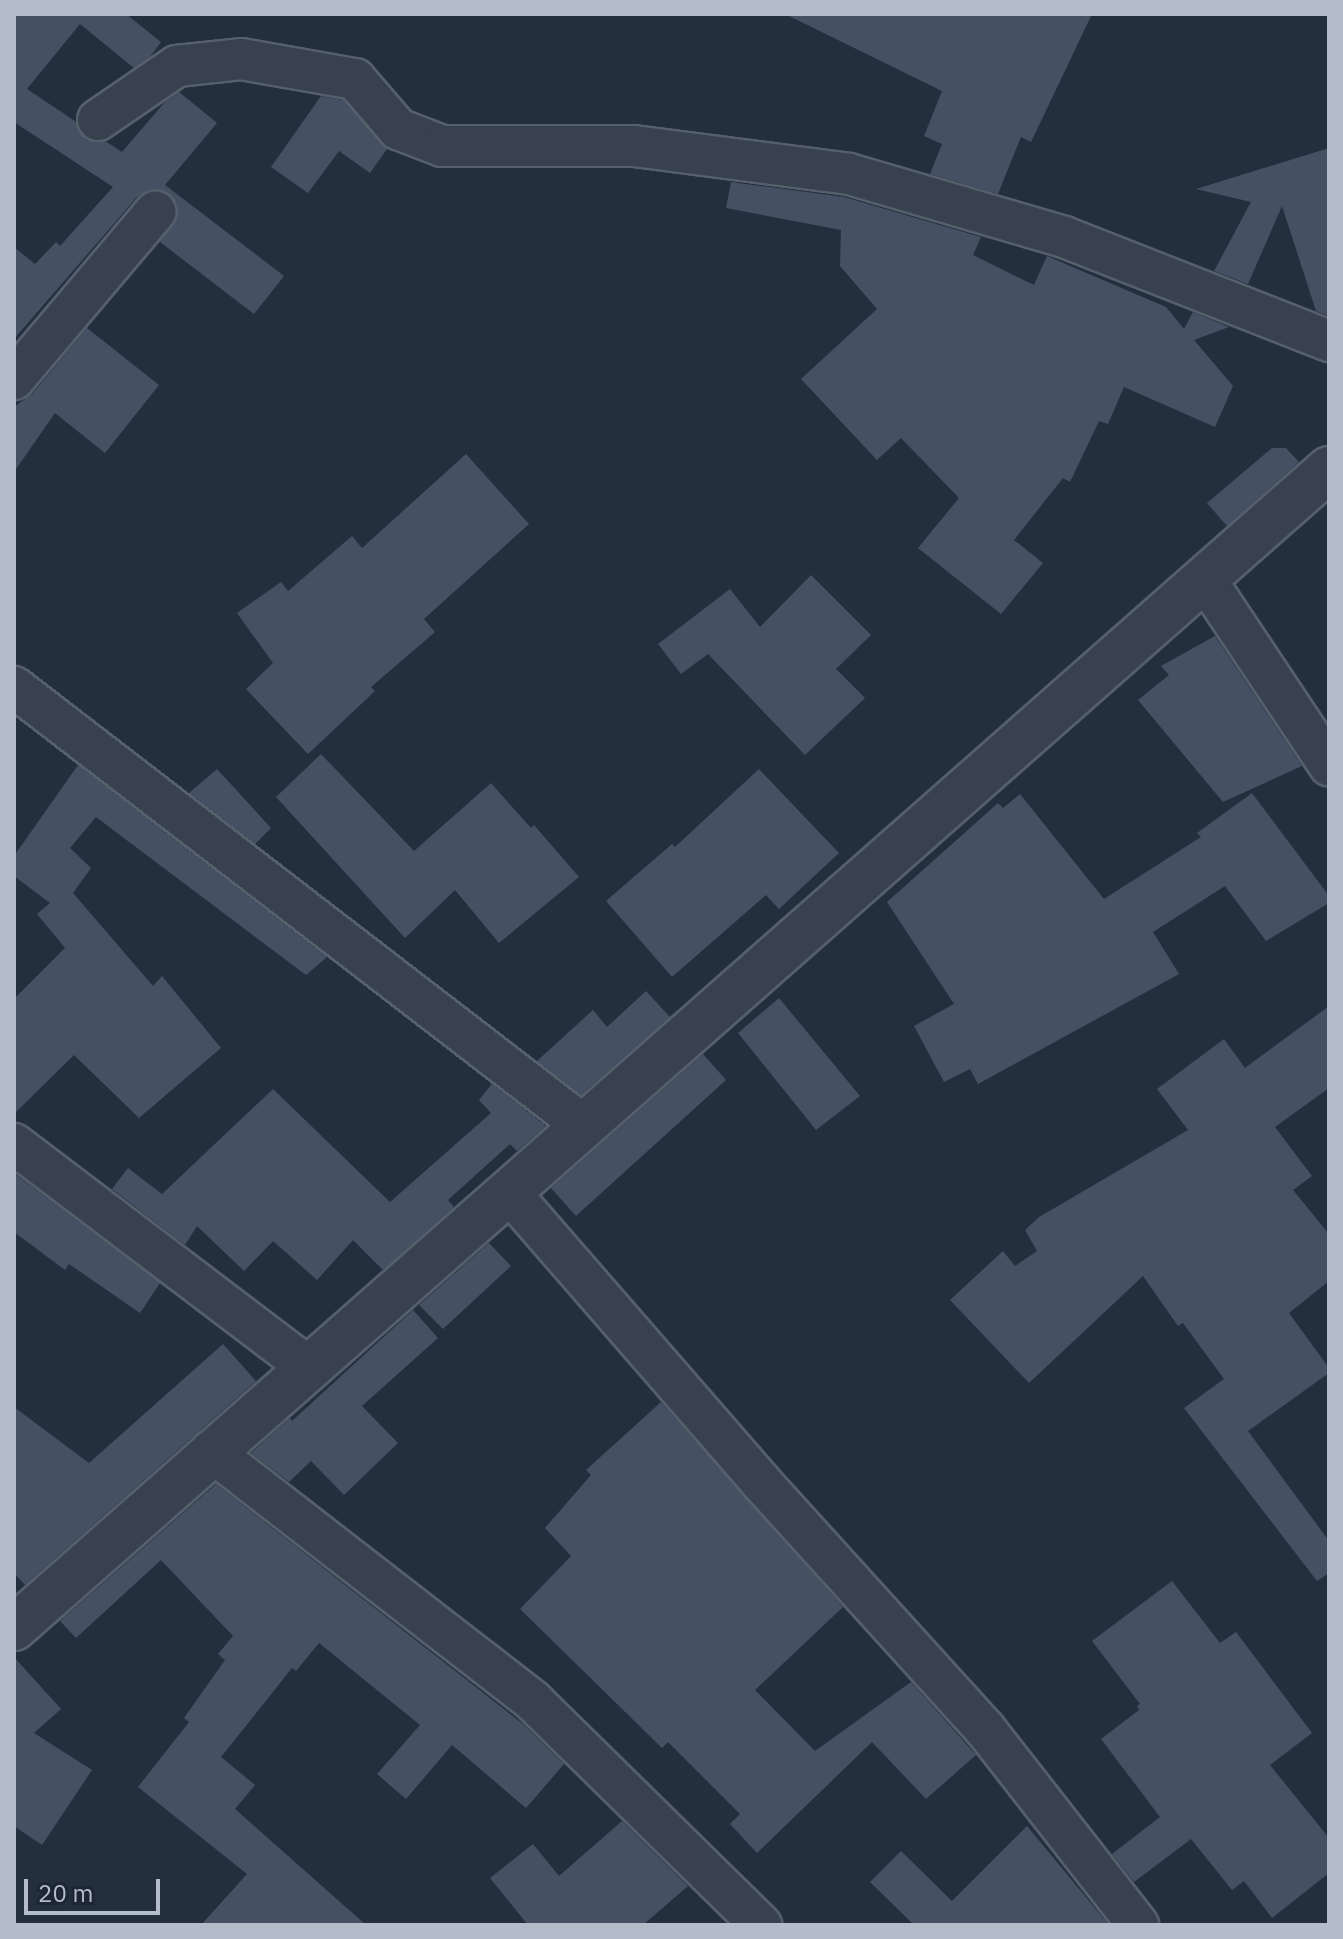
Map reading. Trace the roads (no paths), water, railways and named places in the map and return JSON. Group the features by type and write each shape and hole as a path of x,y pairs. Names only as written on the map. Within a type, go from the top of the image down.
{"street":[{"path":"98,120 177,66 241,59 355,79 398,129 442,146 634,146 849,174 1064,237 1329,341"},
{"path":"14,379 155,212"},
{"path":"14,1628 211,1451 1329,469"},
{"path":"1205,579 1329,765"},
{"path":"14,687 584,1126"},
{"path":"14,1144 308,1367"},
{"path":"509,1192 760,1481 985,1729 1138,1925"},
{"path":"211,1451 533,1701 761,1925"}]}
